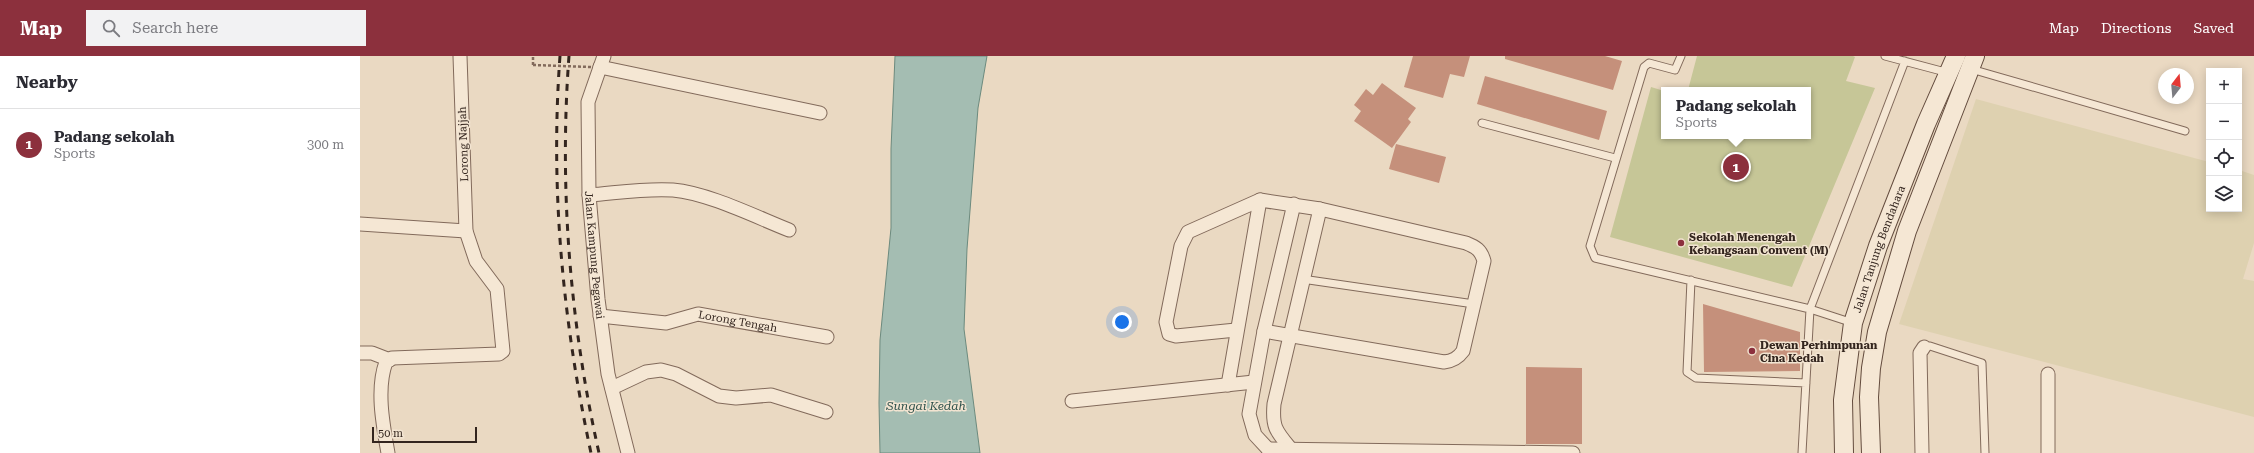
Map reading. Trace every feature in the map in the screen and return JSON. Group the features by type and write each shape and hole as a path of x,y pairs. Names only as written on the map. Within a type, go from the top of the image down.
{"main road":[{"name":"Jalan Tanjung Bendahara","path":"1844,453 1843,400 1853,323 1878,246 1926,124 1956,56"},
{"name":"Jalan Tanjung Bendahara","path":"1871,453 1869,390 1877,332 1907,231 1973,62"}],"street":[{"name":"Lorong Najjah","path":"390,360 392,358 502,353 497,289 476,261 466,231 460,56"},
{"path":"598,63 820,113"},
{"name":"Jalan Kampung Pegawai","path":"598,63 588,102 589,195 600,316 612,388 628,453"},
{"path":"589,195 636,191 678,191 722,203 789,230"},
{"path":"1228,384 1236,330 1260,200"},
{"path":"1236,330 1176,336 1169,334 1166,322 1181,246 1188,232 1260,200 1320,209 1466,243 1476,247 1482,254 1484,261 1463,351 1459,357 1444,362 1264,331"},
{"path":"1294,204 1264,331 1254,382 1249,419 1255,435 1268,451 1290,448 1573,453"},
{"path":"1290,448 1278,433 1272,421 1274,404 1302,279 1320,209"},
{"path":"360,224 466,231"},
{"name":"Lorong Tengah","path":"600,316 666,323 698,314 828,337"},
{"path":"1922,453 1920,353 1924,347"},
{"path":"360,353 372,353 390,360 384,368 382,396 383,430 388,453"},
{"path":"612,388 646,372 661,370 676,374 719,396 736,398 771,395 826,412"},
{"path":"2048,374 2048,453"},
{"path":"1072,401 1254,382"}],"lane":[{"path":"1681,56 1678,67 1675,70 1649,63 1644,67 1615,158 1590,246 1591,252 1595,258 1810,309 1853,323"},
{"path":"1885,56 1949,73"},
{"path":"1802,453 1810,309 1905,61"},
{"path":"1973,62 2185,131"},
{"path":"1482,123 1615,158"},
{"path":"1302,279 1474,304"},
{"path":"1691,280 1687,372 1696,378 1806,383"},
{"path":"1924,347 1930,346 1982,363 1985,453"}],"path":[{"path":"534,56 533,65 598,63"}],"shaded area":[{"path":"1976,99 2206,161 2206,212 2242,212 2242,171 2254,175 2254,243 2243,279 2254,281 2254,417 1899,324"}],"green space":[{"path":"1697,56 1853,56 1855,57 1846,81 1875,88 1792,287 1610,237 1651,87 1661,90 1661,139 1811,139 1811,87 1689,87"}],"water":[{"name":"Sungai Kedah","path":"895,56 987,56 978,108 967,249 964,329 980,453 880,453 880,340 891,228 891,149"}],"building":[{"path":"1413,56 1470,56 1464,77 1450,74 1443,98 1404,87"},
{"path":"1505,56 1605,56 1622,61 1613,90 1505,59"},
{"path":"1485,76 1607,111 1599,140 1477,104"},
{"path":"1382,83 1416,108 1408,119 1411,122 1392,148 1354,121 1361,111 1354,105 1366,89 1373,95"},
{"path":"1396,144 1446,157 1439,183 1389,169"},
{"name":"Dewan Perhimpunan Cina Kedah","path":"1703,304 1800,332 1800,371 1704,372"},
{"path":"1526,367 1582,368 1582,444 1526,444"}],"railway":[{"path":"560,56 557,106 557,156 561,256 573,355 591,453"},
{"path":"569,56 565,156 569,256 581,355 599,453"}],"place":[{"name":"Padang sekolah","path":"1736,167"},
{"name":"Sekolah Menengah Kebangsaan Convent (M)","path":"1681,243"},
{"name":"Dewan Perhimpunan Cina Kedah","path":"1752,351"}]}
